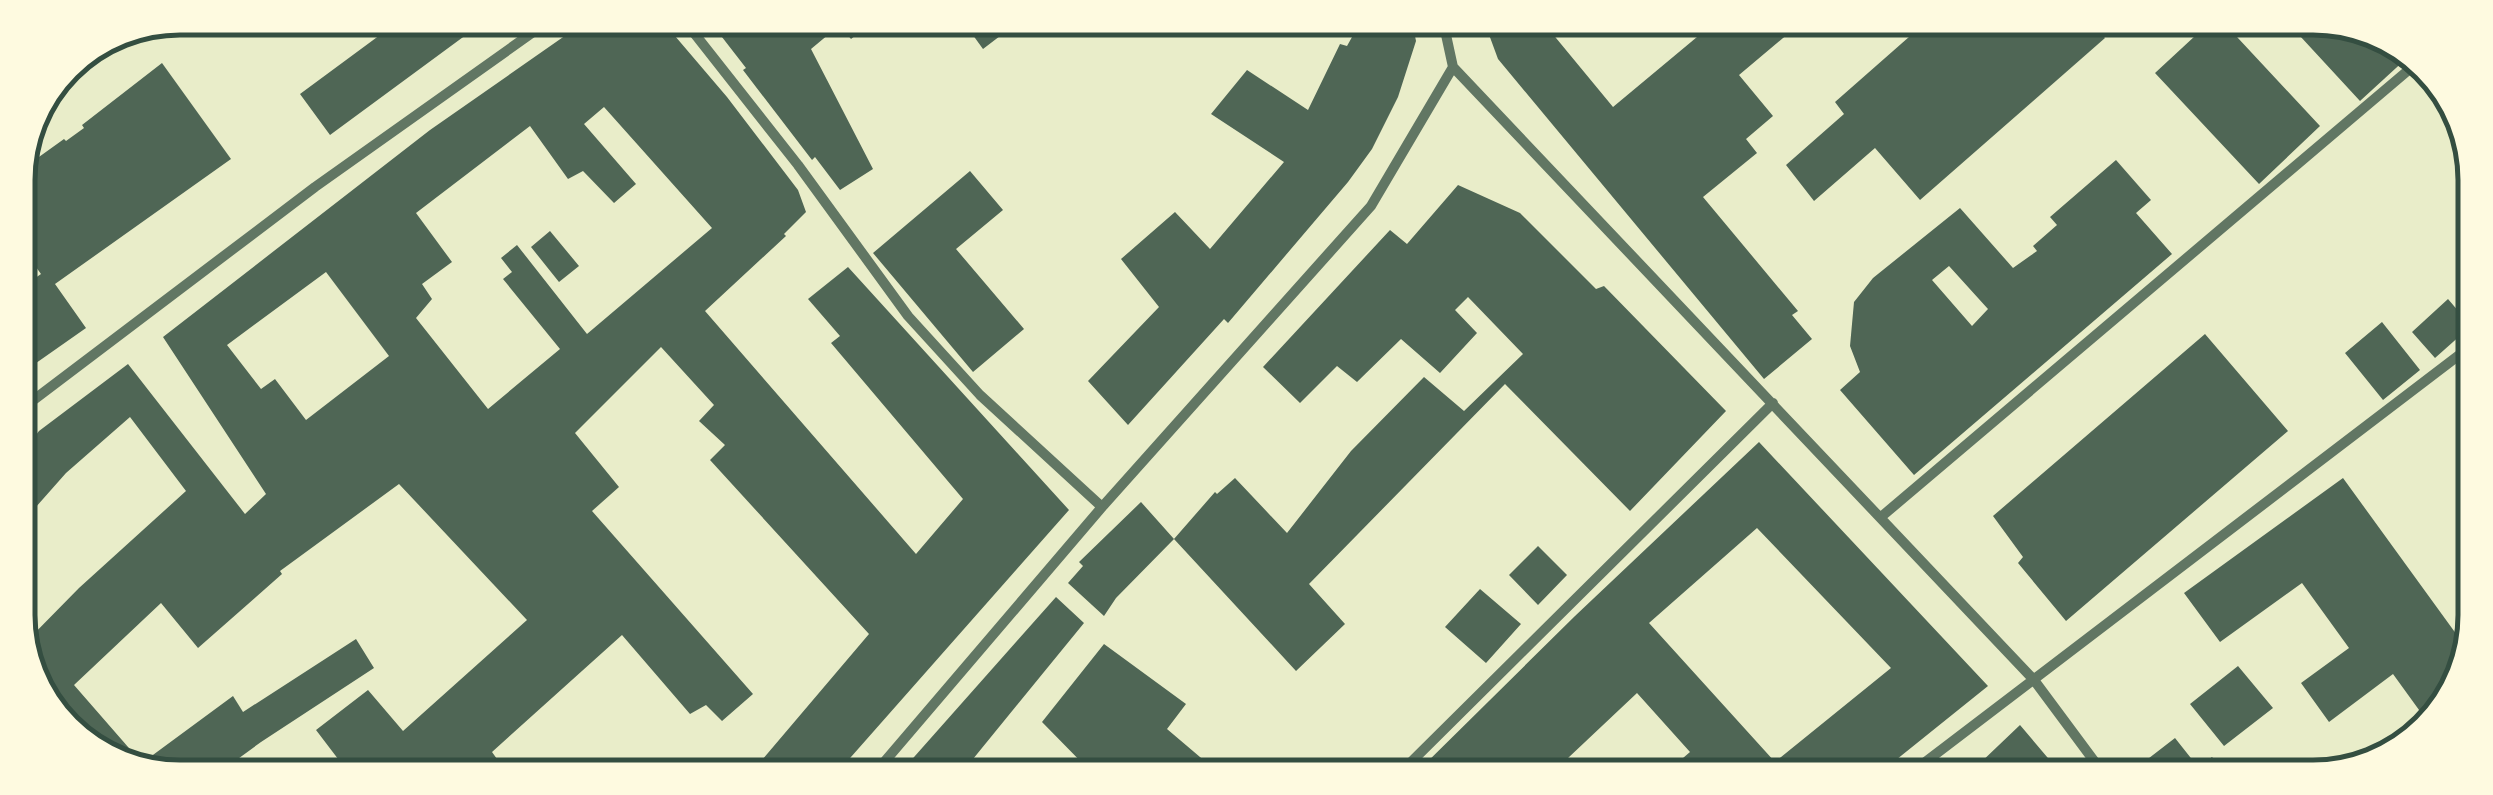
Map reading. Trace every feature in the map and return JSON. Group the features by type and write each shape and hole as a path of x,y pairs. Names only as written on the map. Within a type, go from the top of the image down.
{"street":[{"path":"35,398 315,187 529,35"},
{"path":"696,35 908,316 980,395 1102,507"},
{"path":"1446,35 1453,67 2034,680 2093,760"},
{"path":"886,760 1102,507 1371,206 1453,67"},
{"path":"1880,517 2408,71"},
{"path":"1929,760 2458,357"},
{"path":"1413,760 1773,403"}],"building":[{"path":"380,35 466,35 330,135 300,94"},
{"path":"566,35 675,36 798,190 806,212 786,236 705,311 916,554 963,499 831,343 840,336 808,299 848,267 1069,510 848,760 762,760 869,634 710,460 725,445 699,421 714,405 661,347 575,433 619,487 592,511 753,694 722,721 706,705 690,714 622,635 492,752 498,760 339,760 316,730 368,690 403,731 527,620 399,484 280,571 282,574 198,648 161,603 74,685 132,751 107,741 77,718 65,703 43,662 37,631 186,491 130,417 66,473 35,508 35,436 128,364 245,514 266,494 163,337 430,130","holes":["604,107 712,228 587,334 517,245 501,258 512,272 503,279 560,349 488,409 416,318 432,299 422,284 452,262 416,213 530,126 568,179 583,171 614,203 636,184 584,124","326,272 389,356 306,420 275,379 261,389 227,345"]},
{"path":"720,35 828,35 811,49 873,169 840,190 815,157 812,160 743,70 746,68"},
{"path":"973,35 1001,35 983,49"},
{"path":"1353,35 1415,35 1398,97 1372,149 1228,323 1224,319 1128,425 1088,381 1159,307 1121,259 1175,212 1210,249 1284,162 1211,114 1247,70 1308,110 1340,44 1347,46"},
{"path":"1489,35 1554,35 1613,107 1699,35 1787,35 1739,75 1773,116 1746,139 1757,153 1703,197 1798,311 1792,315 1812,339 1764,379 1498,59"},
{"path":"1911,35 2105,38 1920,200 1875,148 1814,201 1786,165 1844,114 1835,102"},
{"path":"2196,35 2235,35 2320,126 2259,184 2155,73"},
{"path":"2299,35 2351,40 2400,64 2360,101"},
{"path":"162,63 231,159 55,284 86,328 35,364 35,278 41,274 35,266 37,158 84,128 82,125"},
{"path":"2116,160 2151,200 2136,213 2172,254 1914,475 1840,390 1860,372 1850,346 1854,302 1873,278 1960,208 2013,268 2037,251 2033,246 2057,225 2050,217","holes":["1949,266 1988,309 1972,326 1932,280"]},
{"path":"970,171 1003,210 956,249 1024,329 973,372 873,253"},
{"path":"1458,185 1520,213 1596,289 1604,286 1726,411 1630,511 1505,384 1309,584 1345,624 1296,671 1174,539 1215,492 1235,478 1287,533 1351,451 1424,377 1464,411 1523,354 1468,297 1455,310 1477,333 1440,373 1401,339 1357,382 1337,366 1300,403 1263,367 1390,230 1407,244"},
{"path":"550,231 579,266 559,282 531,247"},
{"path":"2448,299 2458,311 2458,338 2435,358 2412,332"},
{"path":"2382,322 2420,370 2383,400 2345,353"},
{"path":"2205,334 2288,431 2066,621 2018,563 2023,557 1993,516"},
{"path":"1759,442 1988,686 1896,760 1777,760 1891,668 1757,528 1649,623 1773,760 1681,760 1690,752 1637,693 1566,760 1429,760"},
{"path":"2343,478 2457,635 2443,679 2421,712 2393,674 2329,722 2301,683 2349,648 2302,583 2220,642 2184,593"},
{"path":"1141,502 1174,539 1116,598 1104,616 1068,583 1083,566 1079,562"},
{"path":"1538,546 1567,575 1538,605 1509,575"},
{"path":"1480,589 1521,624 1486,663 1445,627"},
{"path":"1056,597 1084,623 975,760 911,760"},
{"path":"356,639 374,668 236,760 150,757 233,696 243,712"},
{"path":"1104,644 1186,704 1167,729 1204,760 1079,760 1042,722"},
{"path":"2238,666 2273,708 2224,746 2190,704"},
{"path":"2020,725 2050,760 1983,760"},
{"path":"2175,738 2192,760 2147,760"}]}
